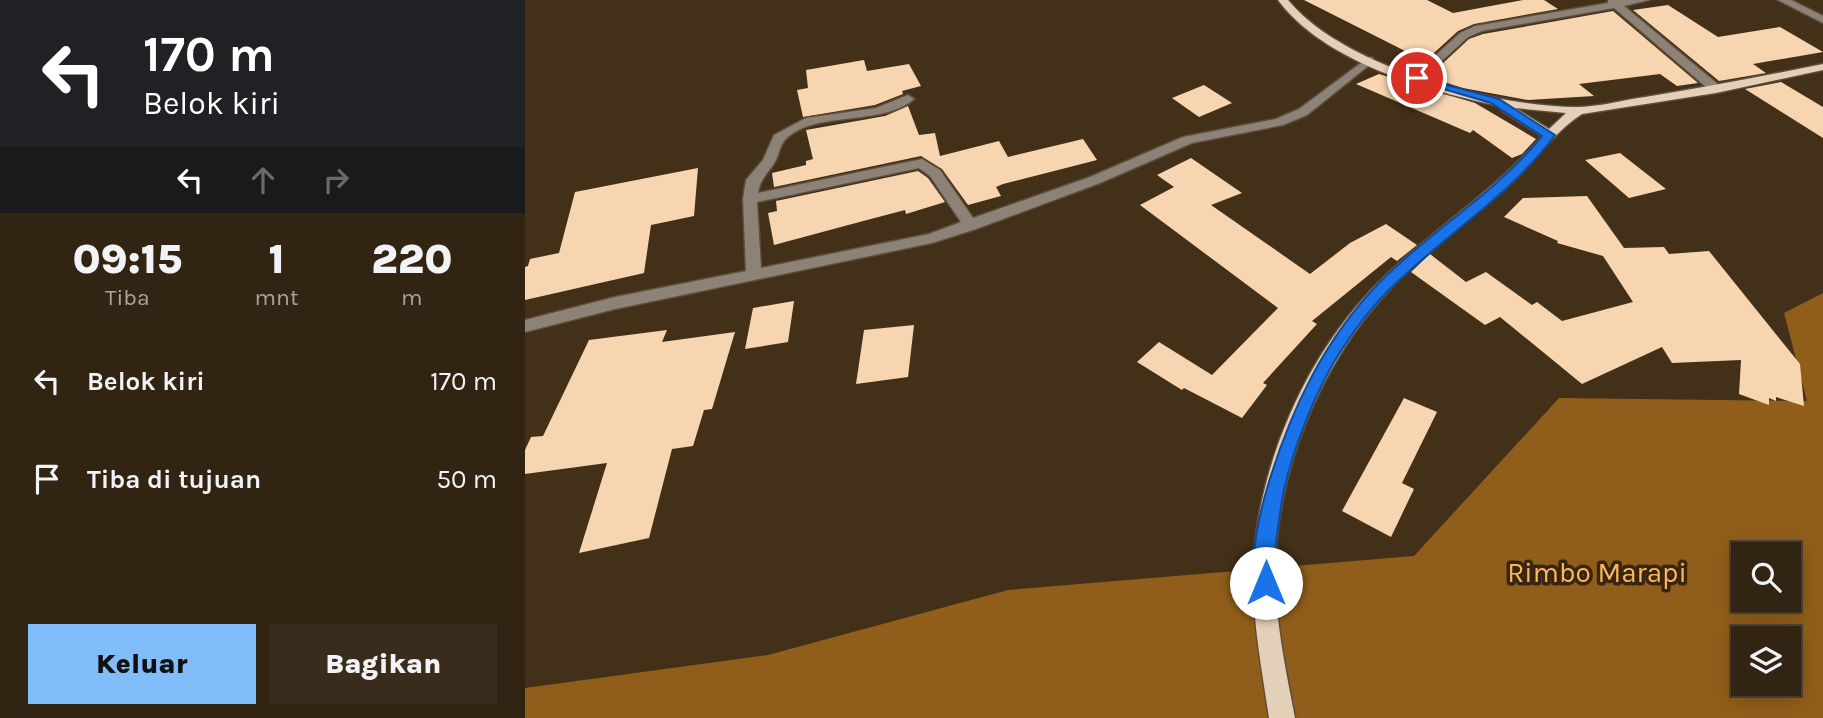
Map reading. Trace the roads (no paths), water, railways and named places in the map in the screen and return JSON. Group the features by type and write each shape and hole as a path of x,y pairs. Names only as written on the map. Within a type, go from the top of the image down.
{"main road":[{"path":"1283,0 1301,23 1314,33 1369,60 1417,78 1495,101 1578,111 1716,89 1823,66"},
{"path":"1495,101 1549,135"},
{"path":"1282,718 1267,610 1264,556 1273,501 1292,436 1327,362 1355,320 1386,284 1531,158 1549,135 1578,111"}],"street":[{"path":"1417,78 1464,35 1479,29 1613,2 1644,0"},
{"path":"1783,0 1823,20"},
{"path":"1613,2 1716,89"},
{"path":"1799,9 1823,5"},
{"path":"525,326 615,303 932,238 971,226 1095,180 1188,140 1292,117 1303,112 1369,60"},
{"path":"754,275 750,199 753,180 769,161 779,138 810,121 879,111 908,99"},
{"path":"750,199 922,163 935,173 971,226"}],"park label":[{"name":"Rimbo Marapi","path":"1597,572"}]}
